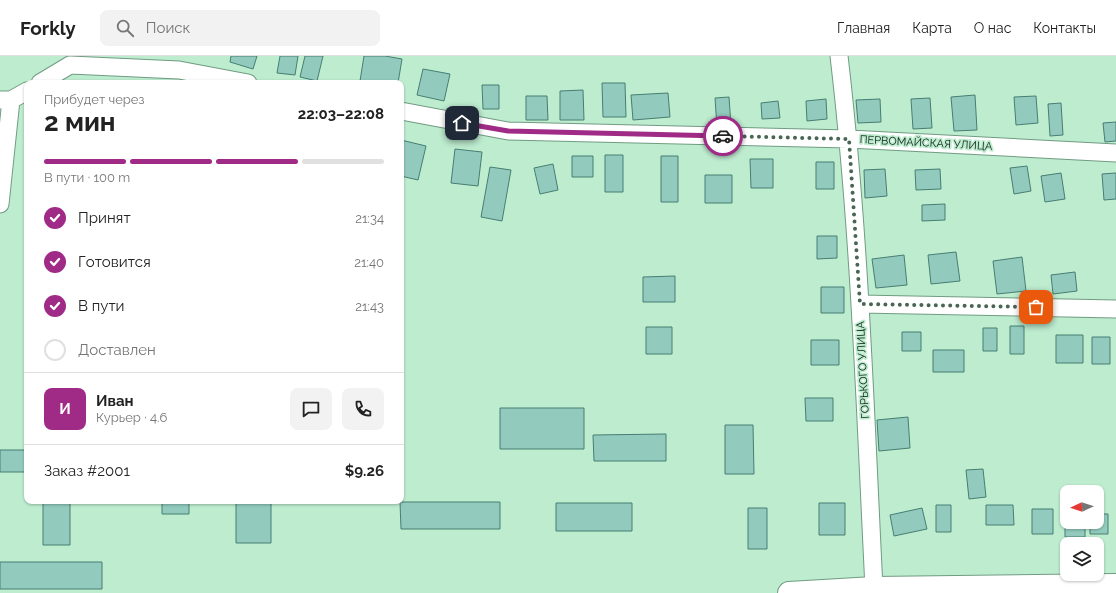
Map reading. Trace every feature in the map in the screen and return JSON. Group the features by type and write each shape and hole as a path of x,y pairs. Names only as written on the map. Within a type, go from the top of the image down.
{"main road":[{"path":"789,593 874,588 1053,589 1116,585"}],"street":[{"name":"ГОРЬКОГО УЛИЦА","path":"839,56 849,139 860,304 874,588"},
{"path":"44,80 70,60 179,70 232,80"},
{"path":"0,204 6,100 24,91"},
{"name":"ПЕРВОМАЙСКАЯ УЛИЦА","path":"404,112 508,131 849,139 1116,153"},
{"path":"860,304 1116,309"}],"building":[{"path":"231,56 257,56 253,69 230,62"},
{"path":"280,56 298,56 295,75 277,73"},
{"path":"305,56 323,56 317,80 300,77"},
{"path":"364,56 385,56 402,59 398,80 360,80"},
{"path":"423,69 450,74 444,101 417,95"},
{"path":"602,83 625,83 626,117 603,117"},
{"path":"482,85 499,85 499,109 483,109"},
{"path":"583,90 584,120 560,120 560,91"},
{"path":"668,93 670,117 633,120 631,95"},
{"path":"975,95 977,130 954,131 951,97"},
{"path":"526,96 547,96 548,120 526,120"},
{"path":"1036,96 1038,123 1016,125 1014,97"},
{"path":"729,97 731,126 717,127 715,98"},
{"path":"930,98 932,128 913,129 911,99"},
{"path":"826,99 827,119 807,121 806,101"},
{"path":"880,99 881,122 858,123 856,100"},
{"path":"778,101 780,118 762,119 761,103"},
{"path":"1061,103 1063,135 1050,136 1048,104"},
{"path":"1116,122 1116,141 1105,142 1103,123"},
{"path":"404,141 426,146 418,180 404,177"},
{"path":"455,149 482,152 478,186 451,183"},
{"path":"605,155 623,155 623,192 605,192"},
{"path":"572,156 593,156 593,177 572,177"},
{"path":"661,156 678,156 678,202 661,202"},
{"path":"750,159 773,159 773,188 751,188"},
{"path":"816,162 834,162 834,189 816,189"},
{"path":"553,164 558,190 540,194 534,168"},
{"path":"1027,166 1031,191 1014,194 1010,168"},
{"path":"490,167 511,170 502,221 481,217"},
{"path":"885,169 887,196 865,198 864,170"},
{"path":"940,169 941,189 916,190 915,170"},
{"path":"1061,173 1065,199 1045,202 1041,176"},
{"path":"1116,173 1116,199 1104,200 1102,174"},
{"path":"705,175 732,175 732,203 705,203"},
{"path":"945,204 945,220 922,221 922,205"},
{"path":"817,236 837,236 837,258 817,259"},
{"path":"956,252 960,281 931,284 928,255"},
{"path":"904,255 907,285 876,288 872,259"},
{"path":"1022,257 1026,291 997,294 993,261"},
{"path":"1075,272 1077,291 1053,294 1051,275"},
{"path":"675,276 675,302 643,302 643,277"},
{"path":"821,287 844,287 844,313 821,313"},
{"path":"1010,326 1024,326 1024,354 1010,354"},
{"path":"646,327 672,327 672,354 646,354"},
{"path":"983,328 997,328 997,351 983,351"},
{"path":"902,332 921,332 921,351 902,351"},
{"path":"1056,335 1083,335 1083,363 1056,363"},
{"path":"1092,337 1110,337 1110,364 1092,364"},
{"path":"811,340 839,340 839,365 811,365"},
{"path":"933,350 964,350 964,372 933,372"},
{"path":"805,398 833,398 833,421 806,421"},
{"path":"500,408 584,408 584,449 500,449"},
{"path":"908,417 910,448 879,451 877,420"},
{"path":"725,425 753,425 754,474 725,474"},
{"path":"666,434 666,461 594,461 593,435"},
{"path":"0,450 24,450 24,472 0,472"},
{"path":"983,469 986,497 969,499 966,470"},
{"path":"404,502 500,502 500,529 401,529 400,504 404,504"},
{"path":"556,503 632,503 632,531 556,531"},
{"path":"819,503 845,503 845,535 819,535"},
{"path":"43,504 70,504 70,545 43,545"},
{"path":"162,504 189,504 189,514 162,514"},
{"path":"236,504 271,504 271,543 236,543"},
{"path":"936,505 951,505 951,532 936,532"},
{"path":"986,505 1013,505 1014,525 986,525"},
{"path":"748,508 767,508 767,549 748,549"},
{"path":"922,508 927,529 894,536 890,515"},
{"path":"1032,509 1053,509 1053,534 1032,534"},
{"path":"1104,514 1108,514 1108,534 1090,534 1090,529 1104,529"},
{"path":"1065,529 1085,529 1085,537 1065,537"},
{"path":"0,562 102,562 102,589 0,589"}],"way so far":[{"path":"723,136 849,139 860,304 1036,307"}],"route":[{"path":"462,123 508,131 723,136"}]}
